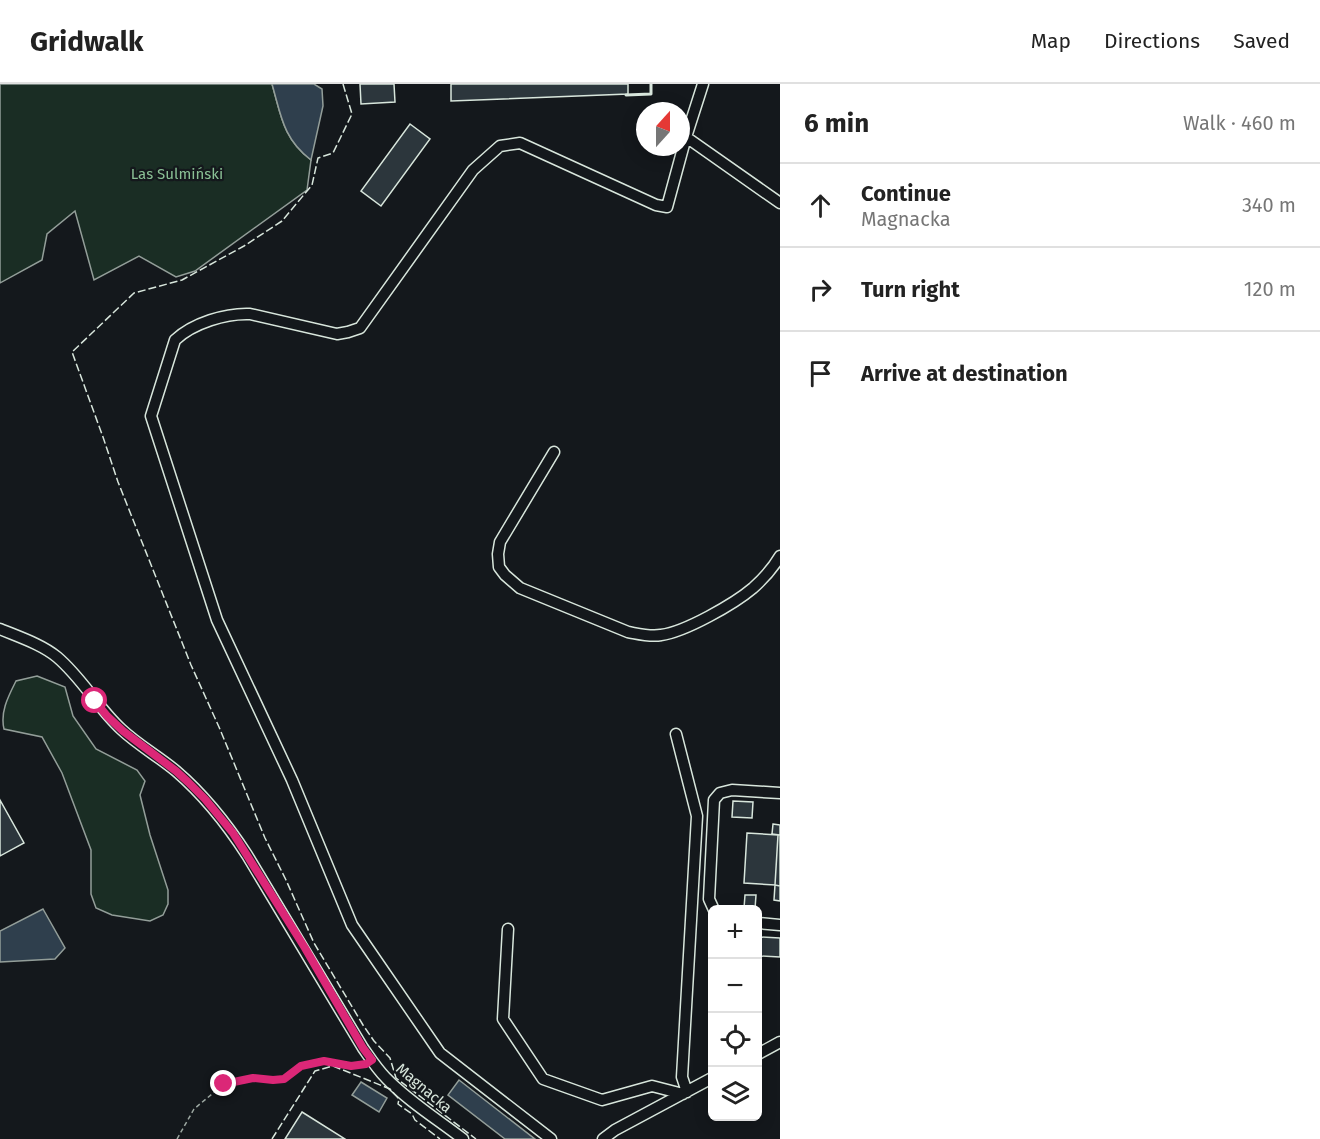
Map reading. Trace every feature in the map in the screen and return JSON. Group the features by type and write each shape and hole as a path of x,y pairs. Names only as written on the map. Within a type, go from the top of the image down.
{"street":[{"path":"690,125 703,84"},
{"path":"690,140 780,202"},
{"path":"551,1139 440,1053 352,925 292,780 217,620 151,416 175,340 182,333 208,321 250,314 337,334 360,328 473,170 500,146 520,143 656,206 667,207 681,156"},
{"path":"554,452 500,542 499,567 519,588 628,632 645,636 661,635 681,630 705,618 751,590 765,577 780,556"},
{"name":"Magnacka","path":"0,629 43,647 57,658 72,672 107,716 176,771 205,799 248,855 372,1060 385,1077 409,1098 463,1139"},
{"path":"676,734 697,816 682,1077 685,1093"},
{"path":"712,905 709,899 714,800 720,793 732,790 780,793"},
{"path":"762,923 780,925"},
{"path":"508,929 503,1019 543,1079 602,1100 652,1086 685,1093"},
{"path":"762,1052 780,1042"},
{"path":"603,1139 708,1080"}],"path":[{"path":"177,1139 194,1109 224,1084 253,1078 284,1079 301,1066 324,1061 351,1066 366,1064 372,1060"}],"green space":[{"name":"Las Sulmiński","path":"0,84 272,84 284,126 294,144 311,160 307,190 195,271 176,277 139,256 94,280 75,211 47,234 42,260 0,283"},
{"path":"37,676 65,687 73,716 96,749 137,770 145,781 140,795 168,890 168,904 163,915 150,921 112,915 96,908 91,894 91,850 62,773 42,737 4,729 4,711 16,681"}],"water":[{"path":"272,84 314,84 322,89 323,106 311,160 294,144 284,126"},
{"path":"43,909 65,948 55,959 0,962 0,931"},
{"path":"459,1080 535,1139 505,1139 448,1095"},
{"path":"361,1082 387,1098 379,1112 352,1095"}],"building":[{"path":"360,84 394,84 395,102 361,104"},
{"path":"451,84 628,84 628,94 451,101"},
{"path":"410,124 430,139 381,206 361,191"},
{"path":"0,800 24,843 0,856"},
{"path":"733,801 753,802 752,818 732,817"},
{"path":"773,824 780,825 780,835 772,834"},
{"path":"747,833 778,835 775,885 744,883"},
{"path":"778,835 780,835 780,886 775,885"},
{"path":"775,885 780,886 780,901 774,900"},
{"path":"745,895 756,895 755,905 744,905"},
{"path":"762,937 780,938 780,957 762,956"},
{"path":"302,1112 345,1139 285,1139"}],"fence":[{"path":"343,84 352,114 333,153 318,158 312,185 282,221 244,246 182,280 134,293 72,352 118,482 191,665 265,838 314,943 363,1025 390,1058 396,1078 476,1139"},
{"path":"272,1139 315,1071 333,1066 390,1089 399,1099 398,1104 440,1139"}],"wall":[{"path":"626,95 651,94 651,84"}],"route":[{"path":"95,701 123,731 188,782 233,833 372,1060 366,1064 351,1066 324,1061 301,1066 284,1079 253,1078 224,1084"}]}
